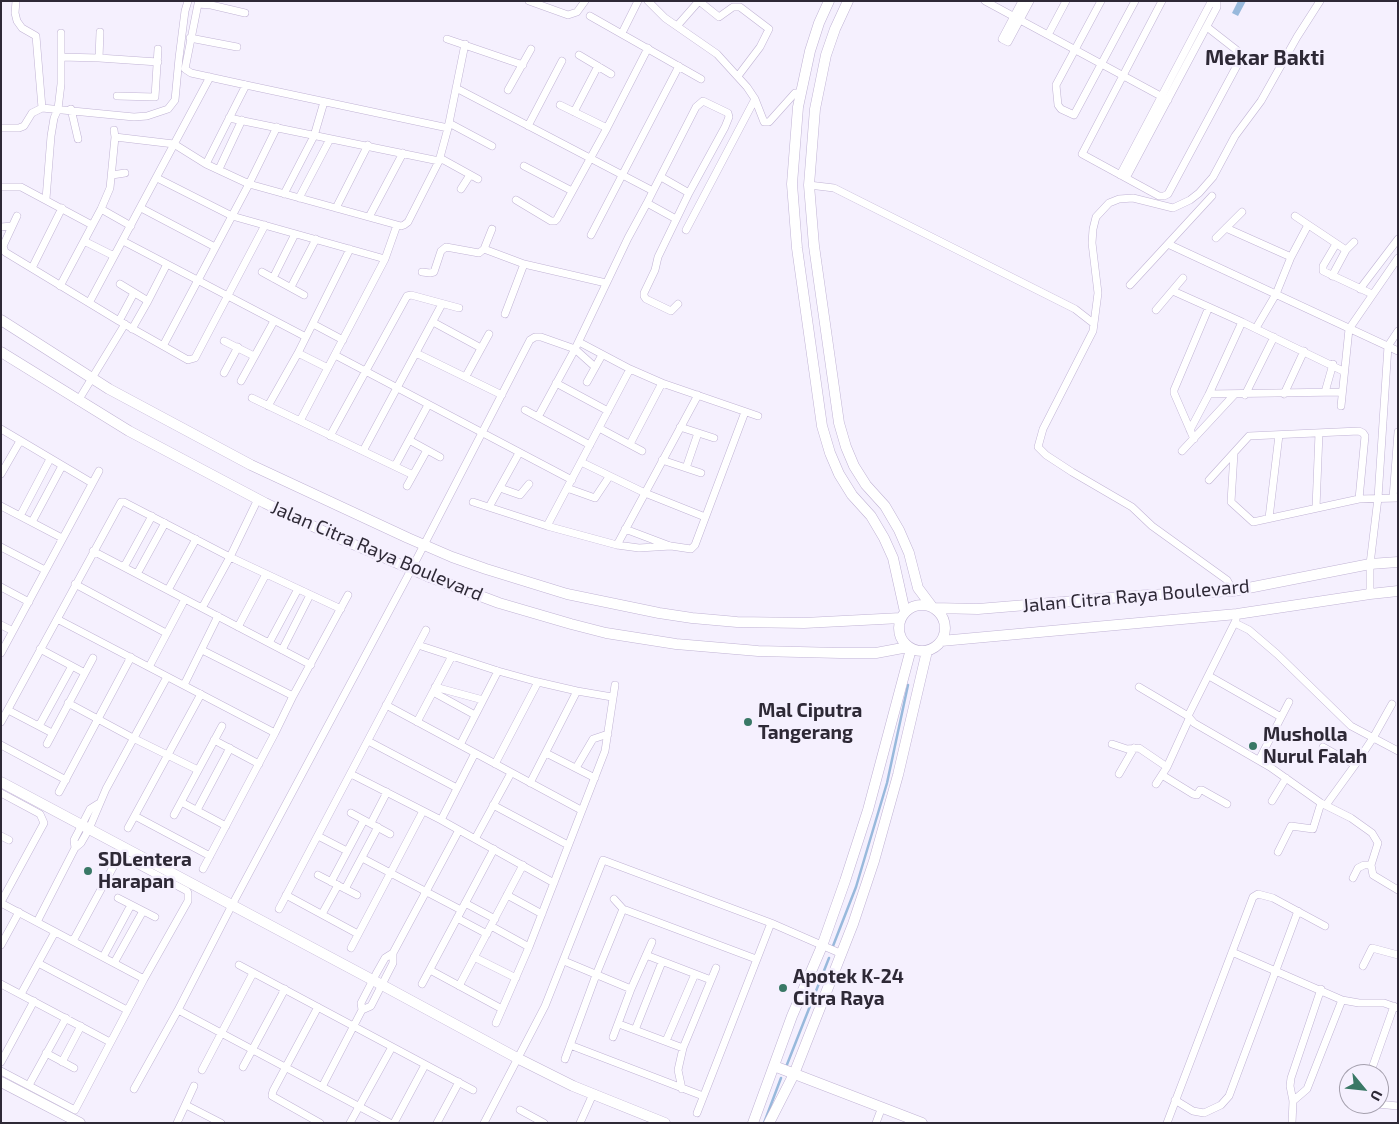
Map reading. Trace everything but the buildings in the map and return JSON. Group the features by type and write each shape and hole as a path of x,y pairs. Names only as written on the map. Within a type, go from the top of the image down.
{"street":[{"path":"16,1 15,13 17,21 22,28 36,36 42,108"},
{"path":"1,128 19,128 24,126 32,113 42,108 71,109 134,117 157,114 171,107 177,93 179,58 188,1"},
{"path":"529,1 568,15 577,12 585,1"},
{"path":"622,33 638,1"},
{"path":"648,1 665,18 710,48 738,76 756,99 764,122 769,122 795,93 800,92"},
{"path":"677,26 699,1 719,17 733,7 740,7 769,29 760,47 738,76"},
{"path":"829,1 819,23 810,51 800,92 792,184 797,248 822,426 830,453 839,474 871,516 884,538 895,566 903,615 898,631 900,637 909,648 919,652 932,649 941,641 945,626 939,612 933,608 918,588 909,553 899,530 885,506 866,485 846,447 839,423 810,208 811,145 819,83 835,30 848,1"},
{"path":"985,1 1165,98"},
{"path":"1017,18 1022,1"},
{"path":"1017,18 1030,1"},
{"path":"1048,35 1066,1"},
{"path":"1101,1 1056,85 1058,105 1061,109 1074,115 1135,1"},
{"path":"1162,1 1082,154 1159,196 1168,194 1241,58 1239,52 1207,27"},
{"path":"1123,176 1165,98 1207,27 1217,7 1216,1 1210,4 1165,98"},
{"path":"1233,591 1227,580 1152,526 1132,507 1072,472 1046,455 1038,447 1043,429 1093,331 1098,293 1092,243 1093,229 1100,211 1109,203 1119,199 1132,198 1173,208 1190,200 1199,193 1216,172 1235,136 1261,101 1297,37 1320,1"},
{"path":"245,13 215,3 200,3 196,5 185,69 191,73 324,102 449,126 492,146"},
{"path":"590,16 701,79"},
{"path":"99,58 100,32"},
{"path":"46,199 51,136 58,108 61,33"},
{"path":"190,38 237,47"},
{"path":"447,39 523,65"},
{"path":"60,286 101,209 110,188 115,134 174,144 206,164 249,184 401,226 408,222 439,159 449,126 465,44"},
{"path":"516,200 551,221 555,221 607,128 648,48"},
{"path":"117,96 155,97 158,49"},
{"path":"508,90 531,49"},
{"path":"579,55 611,74"},
{"path":"61,57 158,62"},
{"path":"528,126 562,61"},
{"path":"574,112 598,66"},
{"path":"590,235 679,66"},
{"path":"89,303 210,77"},
{"path":"206,164 246,85"},
{"path":"456,88 652,191"},
{"path":"686,230 756,99"},
{"path":"284,194 314,136 324,102"},
{"path":"538,417 579,342 628,238 648,204 652,191 699,103 706,102 728,114 729,118 676,219 658,257 655,270 644,296 671,311 678,304"},
{"path":"560,105 607,128"},
{"path":"71,109 78,139"},
{"path":"229,118 439,159 478,179"},
{"path":"219,169 242,120"},
{"path":"163,346 277,127"},
{"path":"299,198 330,138"},
{"path":"336,208 368,146"},
{"path":"369,217 403,153"},
{"path":"524,166 572,191"},
{"path":"112,174 125,173"},
{"path":"462,189 470,175"},
{"path":"660,177 690,193"},
{"path":"157,178 232,216 385,259"},
{"path":"792,184 834,188 1075,309 1093,323"},
{"path":"1,187 17,186 46,199 92,225"},
{"path":"1130,285 1212,196"},
{"path":"648,204 676,219"},
{"path":"32,268 62,208"},
{"path":"141,208 215,246"},
{"path":"101,209 131,226"},
{"path":"1216,238 1242,212"},
{"path":"17,216 3,246 3,250 185,360 195,358 265,225"},
{"path":"1295,216 1346,250"},
{"path":"300,421 385,259 397,225"},
{"path":"1256,328 1276,294 1291,257 1308,225"},
{"path":"1,227 12,226"},
{"path":"1226,228 1291,257"},
{"path":"422,272 434,272 441,252 446,247 479,253 484,249 492,229"},
{"path":"273,278 296,234"},
{"path":"291,287 316,239"},
{"path":"1360,288 1395,249 1398,240"},
{"path":"123,241 306,337"},
{"path":"84,242 114,256"},
{"path":"1332,276 1346,250 1354,242"},
{"path":"1168,244 1398,351"},
{"path":"1336,244 1322,268 1324,272 1372,294"},
{"path":"268,406 298,354 350,249"},
{"path":"484,249 524,264 606,283"},
{"path":"1341,406 1348,329 1398,258"},
{"path":"132,329 167,264"},
{"path":"505,314 524,264"},
{"path":"262,272 304,295"},
{"path":"1156,310 1182,278"},
{"path":"120,284 148,301"},
{"path":"1173,291 1256,328 1343,371"},
{"path":"78,401 122,323 134,293"},
{"path":"330,436 409,295 459,308"},
{"path":"363,451 442,304"},
{"path":"1194,440 1174,390 1210,307"},
{"name":"Jalan Citra Raya Boulevard","path":"1,320 16,324 109,389 256,467 311,494 460,560 567,594 659,613 746,622 804,624 903,615"},
{"path":"241,381 274,320"},
{"path":"432,322 481,348"},
{"path":"1190,430 1209,394 1242,322"},
{"path":"313,324 343,340"},
{"path":"1370,594 1370,564 1378,498 1388,346 1398,332"},
{"path":"466,376 489,334"},
{"path":"134,1089 178,1010 532,338 541,337 575,349 595,367"},
{"path":"1245,395 1274,337"},
{"path":"224,341 254,356"},
{"path":"579,342 630,369 662,383 758,416"},
{"path":"224,373 238,348"},
{"path":"1284,394 1304,351"},
{"name":"Jalan Citra Raya Boulevard","path":"1,352 78,401 164,450 258,499 327,533 411,570 468,592 546,617 606,633 676,644 764,652 876,653 909,648"},
{"path":"416,353 502,395"},
{"path":"298,354 328,368"},
{"path":"587,382 602,354"},
{"path":"335,355 572,480"},
{"path":"1325,392 1332,364"},
{"path":"547,526 630,369"},
{"path":"556,383 608,411"},
{"path":"630,444 662,383"},
{"path":"1209,394 1245,395 1342,392"},
{"path":"617,545 698,395"},
{"path":"1182,452 1234,395"},
{"path":"252,398 413,475"},
{"path":"395,466 428,404"},
{"path":"524,410 590,445"},
{"path":"625,529 671,546 691,549 694,547 744,412"},
{"path":"680,427 714,438"},
{"path":"599,428 642,451"},
{"path":"1,429 92,483"},
{"path":"1209,480 1249,436 1359,432 1364,434 1360,499"},
{"path":"1234,452 1231,502 1253,522 1360,499 1396,498 1398,432"},
{"path":"686,468 698,433"},
{"path":"1316,508 1320,433"},
{"path":"1269,518 1278,435"},
{"path":"409,440 440,457"},
{"path":"1,474 20,441"},
{"path":"408,486 427,450"},
{"path":"489,507 519,453"},
{"path":"20,516 50,459"},
{"path":"662,460 701,473"},
{"path":"581,462 645,494 705,518"},
{"path":"32,522 62,466"},
{"path":"1,653 98,471"},
{"path":"567,488 594,498 609,477"},
{"path":"500,488 520,495 529,484"},
{"path":"202,608 230,557 258,499"},
{"path":"1,722 121,502 166,523 230,557 341,609"},
{"path":"473,502 547,526 617,545 639,548 671,546"},
{"path":"1,506 62,538"},
{"path":"124,567 152,516"},
{"path":"137,574 166,523"},
{"path":"168,590 196,540"},
{"path":"1,547 45,570"},
{"path":"93,551 311,665"},
{"name":"Jalan Citra Raya Boulevard","path":"933,608 978,609 1147,594 1233,591 1370,564 1398,562"},
{"path":"238,627 266,574"},
{"path":"75,584 166,633"},
{"path":"1,587 29,602"},
{"path":"269,643 298,589"},
{"name":"Jalan Citra Raya Boulevard","path":"941,641 1236,619 1370,594 1398,591"},
{"path":"282,650 310,595"},
{"path":"203,869 348,595"},
{"path":"149,667 185,599"},
{"path":"903,615 918,605 933,608"},
{"path":"184,685 218,616"},
{"path":"57,618 275,734"},
{"path":"1156,784 1167,766 1236,619 1277,654 1351,726 1398,751"},
{"path":"1,625 13,631"},
{"path":"279,909 426,630"},
{"path":"418,646 538,682 612,697"},
{"path":"769,1123 868,810 909,648"},
{"path":"40,650 85,672"},
{"path":"202,650 293,696"},
{"path":"753,1123 785,1070 840,953 874,861 898,775 926,651"},
{"path":"417,722 452,656"},
{"path":"59,792 131,657"},
{"path":"47,744 93,658"},
{"path":"39,726 72,666"},
{"path":"460,745 498,671"},
{"path":"37,922 75,848 74,840 98,804 167,676"},
{"path":"1209,676 1280,717"},
{"path":"494,764 538,682"},
{"path":"496,1023 529,947 595,778 608,734 615,685"},
{"path":"1139,687 1258,760 1324,804 1351,818 1372,833 1378,843 1371,866 1373,876 1398,890"},
{"path":"434,690 483,700"},
{"path":"434,690 475,715"},
{"path":"530,783 577,691"},
{"path":"128,828 201,694"},
{"path":"1258,760 1289,702"},
{"path":"68,703 198,770"},
{"path":"1278,852 1291,826 1313,829 1324,804 1355,765 1392,704"},
{"path":"386,705 581,810"},
{"path":"8,710 52,733"},
{"path":"174,815 222,726"},
{"path":"576,768 593,740 608,734"},
{"path":"214,740 259,764"},
{"path":"368,741 456,788"},
{"path":"1112,744 1124,749 1139,748 1167,766"},
{"path":"1,745 66,780"},
{"path":"1323,747 1355,765"},
{"path":"197,810 230,748"},
{"path":"1119,774 1134,748"},
{"path":"546,752 595,778"},
{"path":"441,820 475,753"},
{"path":"475,839 511,773"},
{"path":"351,774 441,820 554,883"},
{"path":"1162,776 1193,794 1197,795 1202,790 1227,804"},
{"path":"1272,801 1286,778"},
{"path":"1,782 87,823 521,1055 573,1086 665,1123"},
{"path":"345,888 362,858 371,824 387,792"},
{"path":"1,793 40,814 44,823 1,902 144,979"},
{"path":"181,802 226,826"},
{"path":"494,805 568,845"},
{"path":"351,948 423,811"},
{"path":"351,813 390,834"},
{"path":"135,816 210,856"},
{"path":"322,914 347,852 371,824"},
{"path":"322,1087 362,1010 361,1003 393,963 393,953 459,830"},
{"path":"1,836 9,840"},
{"path":"318,836 347,852"},
{"path":"422,984 494,849"},
{"path":"1,1071 75,1110 127,1010 188,901 188,893 125,858 118,858 73,941"},
{"path":"362,858 426,892 487,934"},
{"path":"484,1123 545,1006 603,860 771,923 840,953"},
{"path":"459,986 523,865"},
{"path":"1353,878 1358,868 1364,865 1371,866"},
{"path":"318,875 357,895"},
{"path":"507,895 542,914"},
{"path":"1167,1123 1253,897 1255,895 1264,895 1273,898 1325,926"},
{"path":"286,896 358,934"},
{"path":"118,898 155,917"},
{"path":"614,899 624,909 756,959"},
{"path":"465,902 494,919"},
{"path":"102,957 131,905"},
{"path":"565,1059 596,975 624,909"},
{"path":"114,963 143,911"},
{"path":"1175,1100 1200,1113 1209,1112 1226,1102 1298,911"},
{"path":"2,944 18,912"},
{"path":"696,1113 771,923"},
{"path":"491,926 529,947"},
{"path":"21,994 55,932"},
{"path":"613,1037 652,942"},
{"path":"1363,966 1372,948 1398,955"},
{"path":"1232,952 1321,989 1342,1000 1359,1003 1384,1003 1396,1007 1374,1064"},
{"path":"362,1010 371,1006 382,963 385,958 393,953"},
{"path":"646,955 711,980"},
{"path":"474,957 516,978"},
{"path":"564,961 632,989"},
{"path":"635,1030 662,962"},
{"path":"38,963 127,1010"},
{"path":"239,965 473,1090"},
{"path":"682,1089 678,1070 683,1048 716,968"},
{"path":"430,970 502,1009"},
{"path":"202,1070 253,972"},
{"path":"666,1041 695,974"},
{"path":"2,985 110,1042"},
{"path":"242,1067 284,989"},
{"path":"1292,1123 1293,1101 1290,1086 1321,989"},
{"path":"1293,1101 1307,1089 1342,1000"},
{"path":"1,1062 34,1001"},
{"path":"318,1007 272,1091 272,1096 320,1123"},
{"path":"178,1010 392,1123 426,1065"},
{"path":"29,1085 66,1018"},
{"path":"619,1024 683,1048"},
{"path":"62,1062 81,1026"},
{"path":"570,1045 703,1096"},
{"path":"350,1123 392,1047"},
{"path":"46,1054 74,1068"},
{"path":"785,1070 922,1123"},
{"path":"1,1082 80,1123"},
{"path":"437,1123 459,1082"},
{"path":"177,1123 194,1086"},
{"path":"580,1123 593,1094"},
{"path":"186,1105 221,1123"},
{"path":"876,1123 882,1107"},
{"path":"520,1110 533,1120 544,1123"}],"water":[{"path":"1238,1 1246,1 1238,16 1232,13"}],"waterway":[{"path":"833,946 856,887 887,783 908,685"},
{"path":"786,1067 829,958"},
{"path":"764,1123 781,1078"}],"place":[{"name":"Mal Ciputra Tangerang","path":"748,722"},
{"name":"Musholla Nurul Falah","path":"1253,746"},
{"name":"SDLentera Harapan","path":"88,871"},
{"name":"Apotek K-24 Citra Raya","path":"783,988"}],"district":[{"name":"Mekar Bakti","path":"1265,58"}]}
